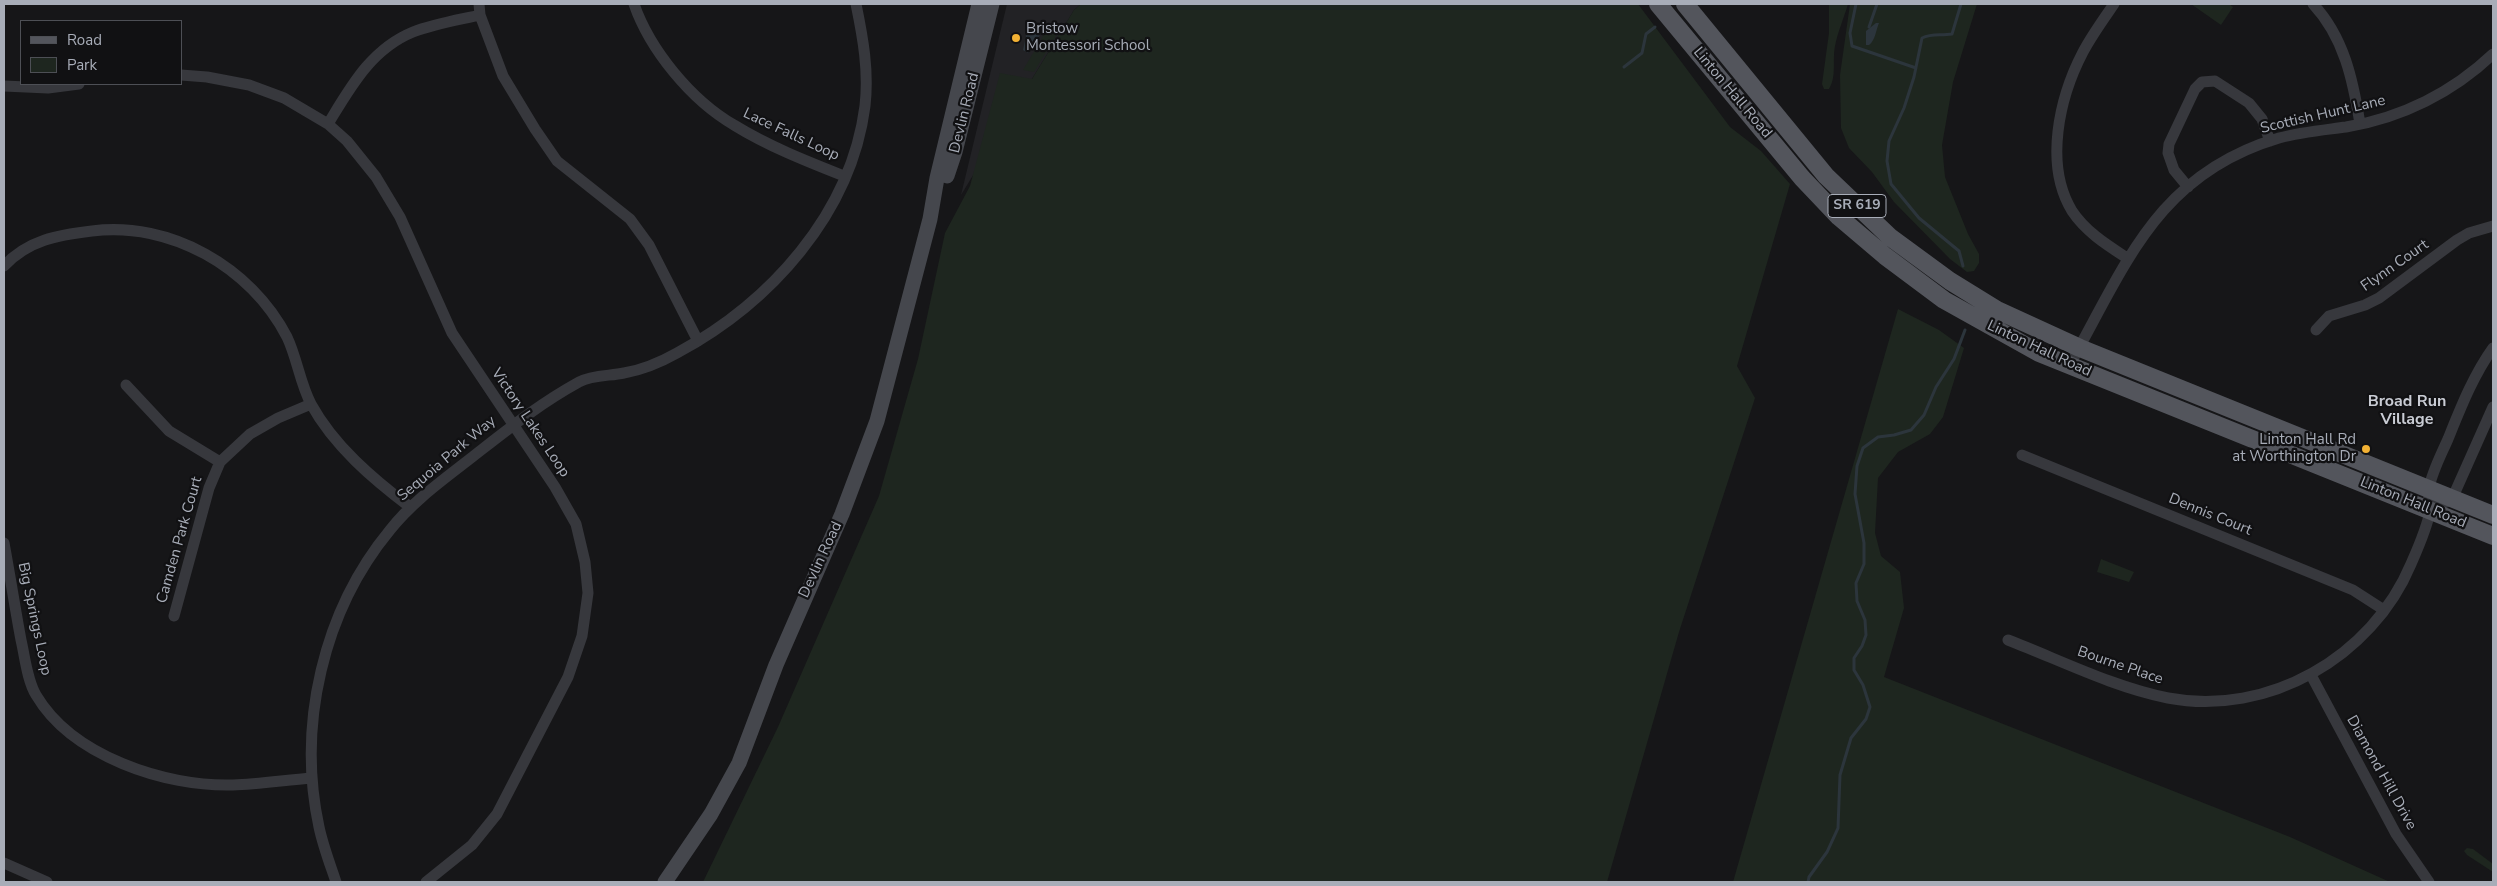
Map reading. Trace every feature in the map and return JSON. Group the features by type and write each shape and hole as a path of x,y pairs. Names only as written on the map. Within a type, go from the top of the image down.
{"main road":[{"name":"Devlin Road","path":"665,882 710,814 739,763 796,614 842,514 879,413 930,219 937,178 979,4"},
{"name":"Devlin Road","path":"930,219 955,152 992,4"},
{"name":"Linton Hall Road","path":"1658,4 1802,178 1839,217 1885,256 1944,300 2004,335 2039,352 2493,536"},
{"name":"Linton Hall Road","path":"1685,4 1826,176 1890,237 1950,281 1997,310 2080,348 2493,516"}],"street":[{"name":"Lace Falls Loop","path":"634,4 640,19 662,57 692,92 732,125 793,156 844,176"},
{"name":"Sequoia Park Way","path":"336,882 319,828 312,778 314,707 325,656 338,618 357,577 389,530 410,507 513,424 582,380 627,373 653,364 698,341 747,306 785,271 823,224 855,150 865,106 866,55 856,4"},
{"path":"2114,4 2093,35 2075,69 2059,129 2057,167 2060,184 2073,212 2097,238 2127,258"},
{"path":"2313,4 2330,26 2346,61 2354,85 2360,124"},
{"path":"328,124 348,90 369,63 390,44 412,32 479,9 503,76 535,129 557,161 630,219 649,245 698,341"},
{"name":"Scottish Hunt Lane","path":"2070,364 2127,258 2156,218 2188,187 2236,156 2270,141 2360,124 2408,110 2432,99 2469,75 2493,54"},
{"name":"Victory Lakes Loop","path":"182,76 207,77 249,85 284,98 328,124 347,141 376,177 400,217 452,333 513,424 576,524 585,562 588,593 582,636 568,677 497,814 472,845 426,882"},
{"path":"2188,187 2170,162 2169,144 2195,89 2202,82 2215,81 2249,103 2262,119 2270,141"},
{"path":"4,86 48,88 71,85"},
{"name":"Flynn Court","path":"2316,330 2329,316 2365,305 2379,298 2457,240 2470,233 2493,226"},
{"path":"4,266 16,254 43,239 102,229 131,229 192,246 220,262 268,308 287,337 311,404 337,440 373,479 410,507"},
{"path":"2493,348 2473,380 2457,413 2428,489 2430,510 2452,499 2493,406"},
{"path":"126,385 169,431 220,462"},
{"name":"Camden Park Court","path":"174,616 209,488 220,462 250,434 278,418 311,404"},
{"name":"Dennis Court","path":"2022,455 2353,590 2384,610"},
{"name":"Bourne Place","path":"2008,640 2116,683 2178,700 2226,700 2251,696 2290,685 2310,675 2352,646 2384,610 2411,565 2430,510"},
{"name":"Big Springs Loop","path":"4,543 26,662 35,694 55,720 85,745 118,763 190,782 232,785 312,778"},
{"name":"Diamond Hill Drive","path":"2310,675 2396,834 2428,882"},
{"path":"4,863 46,882"}],"shaded area":[{"path":"1007,4 1081,4 1074,10 961,195"},
{"path":"1876,23 1879,23 1874,38 1869,45 1866,45 1866,31"},
{"path":"1032,29 1039,30 1041,33 1028,53 1023,50 1027,32"}],"green space":[{"path":"1081,4 1638,4 1730,127 1761,151 1790,184 1737,366 1755,398 1679,632 1607,882 703,882 778,727 879,496 918,359 945,233 970,186 1000,73 1032,79 1074,10"},
{"path":"1829,4 1848,4 1835,46 1833,79 1829,89 1824,89 1822,84 1829,33"},
{"path":"1850,4 1977,4 1953,82 1942,145 1945,177 1968,234 1979,254 1979,263 1974,271 1967,272 1950,259 1894,202 1872,172 1849,148 1841,128 1840,75"},
{"path":"2191,4 2229,4 2233,7 2221,25"},
{"path":"1045,30 1059,31 1034,72 1023,70 1042,38"},
{"path":"1898,309 1939,330 1964,348 1943,417 1930,434 1898,452 1878,478 1875,533 1881,556 1900,572 1904,608 1884,677 2290,837 2390,882 1733,882"},
{"path":"2101,559 2134,572 2129,582 2097,572"},
{"path":"2467,848 2473,849 2493,864 2493,872 2467,855 2464,851"}],"waterway":[{"path":"1856,4 1850,33 1852,46 1916,68"},
{"path":"1869,27 1877,4"},
{"path":"1961,4 1952,34 1922,38 1914,77 1904,108 1889,141 1887,161 1891,184 1919,218 1959,251 1963,266"},
{"path":"1624,67 1642,53 1646,34 1655,27"},
{"path":"1808,882 1809,877 1827,852 1838,828 1840,775 1851,738 1866,719 1870,707 1863,685 1854,670 1854,658 1862,646 1866,635 1865,620 1857,601 1856,583 1864,564 1864,543 1855,494 1857,466 1863,448 1878,437 1911,430 1924,415 1936,387 1954,359 1965,330"}],"place":[{"name":"Bristow Montessori School","path":"1016,38"},
{"name":"Linton Hall Rd at Worthington Dr","path":"2366,449"}],"district":[{"name":"Broad Run Village","path":"2407,411"}]}
